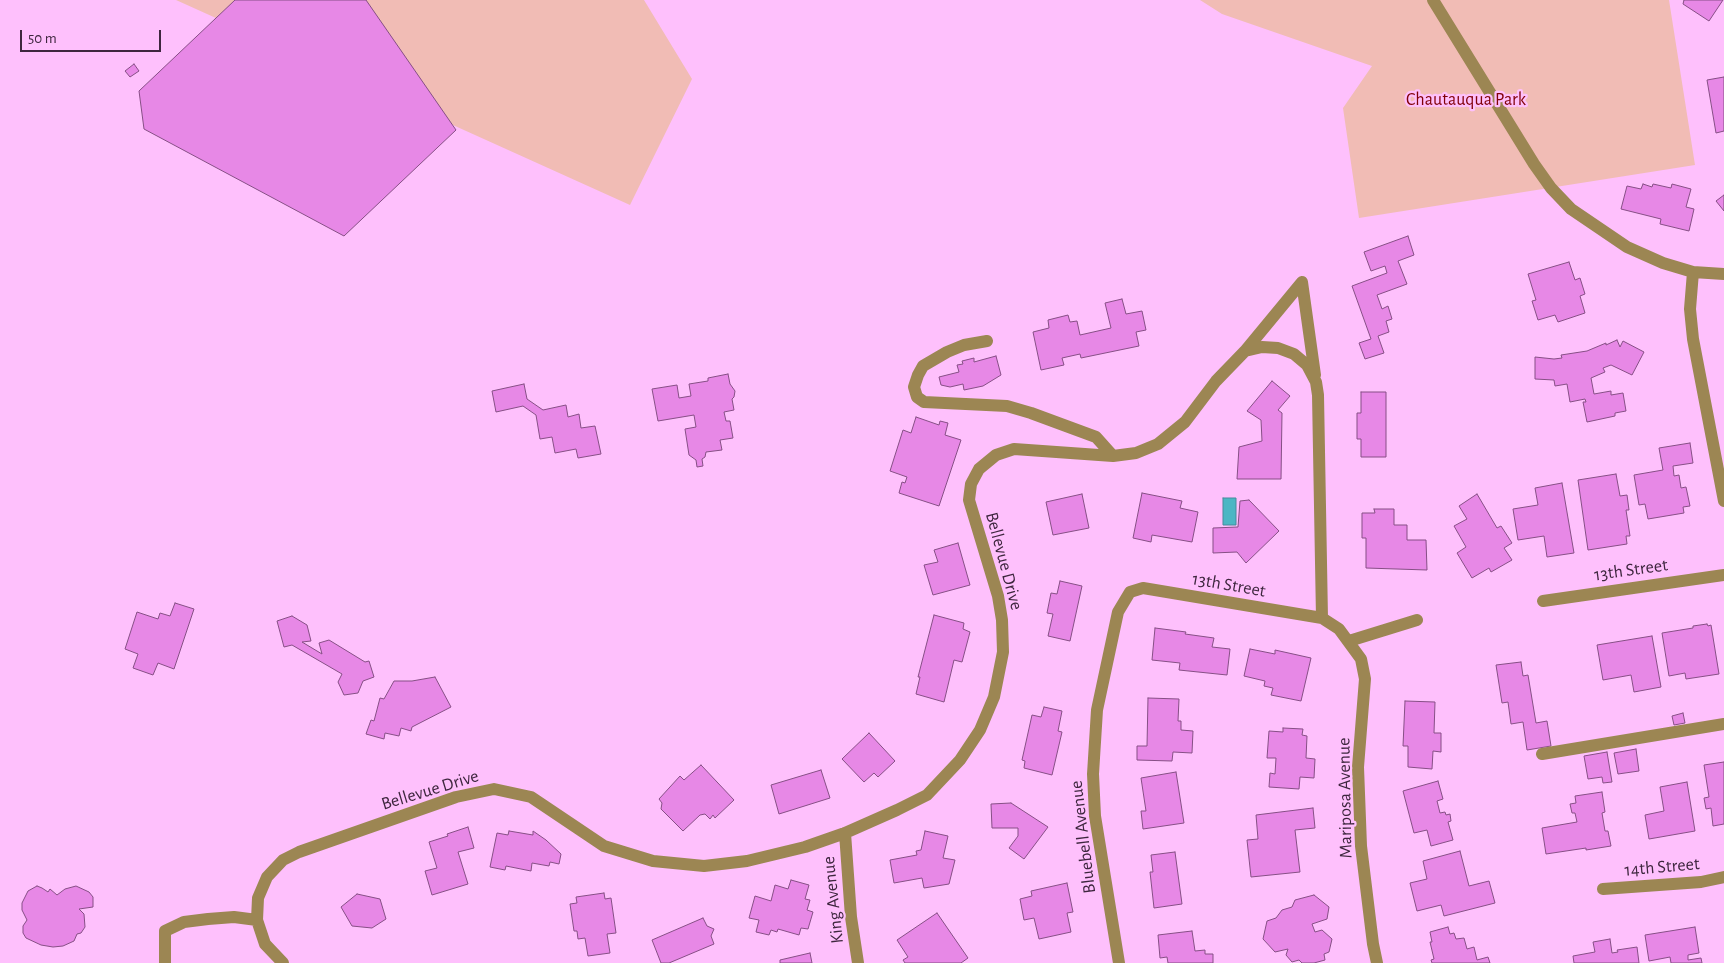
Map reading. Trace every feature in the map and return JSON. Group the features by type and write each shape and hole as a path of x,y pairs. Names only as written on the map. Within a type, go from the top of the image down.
{"street":[{"path":"1433,0 1513,131 1551,188 1563,202 1579,216 1627,247 1663,263 1693,272 1724,274"},
{"path":"1693,272 1690,309 1693,339 1724,501"},
{"name":"Bellevue Drive","path":"256,920 258,898 267,876 283,860 299,852 456,797 494,789 531,797 604,846 653,861 704,866 748,861 805,847 845,833 897,810 927,794 960,760 980,730 994,697 1003,652 1002,620 998,596 969,500 972,484 979,469 996,454 1014,448 1113,456 1136,453 1158,444 1185,422 1216,381 1245,351 1302,282 1316,382"},
{"path":"987,341 964,345 947,352 924,366 918,375 914,387 917,397 924,402 1007,406 1031,413 1096,438 1113,456"},
{"path":"1245,351 1262,347 1278,348 1294,354 1307,365 1316,382 1318,395 1322,618"},
{"name":"13th Street","path":"1543,601 1724,575"},
{"name":"13th Street","path":"1130,592 1142,588 1322,618"},
{"name":"Bluebell Avenue","path":"1119,963 1094,816 1093,774 1097,710 1118,612 1130,592"},
{"name":"Mariposa Avenue","path":"1322,618 1339,628 1349,641 1361,659 1365,679 1358,767 1361,846 1377,963"},
{"path":"1349,641 1417,620"},
{"path":"1542,754 1724,724"},
{"name":"King Avenue","path":"845,833 851,917 858,963"},
{"name":"14th Street","path":"1603,889 1701,882 1724,878"},
{"path":"165,963 165,931 184,922 234,917 256,920 265,944 283,963"}],"green space":[{"path":"176,0 644,0 692,79 630,205"},
{"name":"Chautauqua Park","path":"1200,0 1669,0 1695,165 1359,218 1343,108 1372,66 1222,14"}],"shaded area":[{"path":"1223,498 1236,498 1236,525 1223,525"}],"building":[{"path":"235,0 366,0 456,130 344,236 144,129 139,91"},
{"path":"1684,0 1723,0 1709,21 1683,4"},
{"path":"134,64 139,71 130,77 125,71"},
{"path":"1724,77 1724,131 1716,133 1707,80"},
{"path":"1643,184 1652,187 1653,184 1671,188 1672,184 1691,189 1686,207 1694,209 1689,231 1660,224 1661,219 1621,209 1627,186 1641,189"},
{"path":"1724,195 1724,211 1716,201"},
{"path":"1408,236 1414,255 1398,261 1407,284 1377,295 1382,309 1388,306 1392,319 1386,321 1389,332 1378,336 1384,353 1365,359 1359,343 1371,339 1352,286 1387,273 1385,266 1371,271 1364,252"},
{"path":"1569,262 1575,280 1580,278 1585,294 1580,296 1585,313 1558,322 1555,315 1538,320 1532,301 1536,300 1528,274"},
{"path":"1122,299 1126,314 1142,311 1146,330 1136,332 1139,346 1081,358 1080,354 1062,358 1064,365 1041,370 1033,332 1049,328 1048,320 1068,315 1070,322 1077,321 1080,335 1111,328 1105,303"},
{"path":"1617,340 1620,347 1623,341 1644,352 1632,375 1611,365 1603,368 1605,372 1591,378 1594,394 1611,391 1611,395 1623,393 1626,411 1615,413 1615,416 1587,422 1583,402 1586,402 1585,399 1570,402 1567,384 1555,386 1554,380 1535,379 1535,357 1562,358 1561,355 1587,351"},
{"path":"996,356 1001,375 983,386 964,390 963,384 950,387 941,385 939,377 959,372 957,365 963,364 962,361 974,358 974,362"},
{"path":"728,374 730,384 735,391 732,399 734,410 724,412 726,421 730,421 733,438 720,440 722,450 706,452 705,457 702,459 703,466 697,467 696,460 689,455 685,429 696,427 694,415 658,421 652,389 677,385 679,398 691,396 689,384 708,381 708,378"},
{"path":"1272,381 1290,396 1278,410 1282,413 1281,479 1237,479 1239,447 1262,441 1261,420 1247,411"},
{"path":"524,384 527,399 543,410 566,405 568,417 579,414 581,428 595,426 601,454 578,458 576,449 555,453 552,437 540,439 536,415 523,406 496,412 492,391"},
{"path":"1361,392 1386,392 1386,457 1361,457 1361,439 1357,439 1357,413 1361,413"},
{"path":"916,417 939,425 940,421 948,423 945,435 961,440 939,506 899,493 902,482 905,483 907,477 890,471 903,430 911,433"},
{"path":"1690,443 1693,463 1673,466 1674,476 1679,475 1681,488 1686,487 1690,506 1683,507 1684,513 1648,519 1645,504 1639,505 1634,475 1663,470 1659,448"},
{"path":"1616,474 1620,496 1627,495 1629,510 1626,510 1630,536 1626,536 1627,544 1588,550 1578,480"},
{"path":"1562,483 1574,553 1547,557 1544,536 1518,540 1513,509 1538,505 1535,488"},
{"path":"1142,493 1182,501 1180,508 1198,512 1192,542 1152,535 1151,542 1133,538"},
{"path":"1082,494 1089,528 1053,535 1046,502"},
{"path":"1477,494 1497,528 1501,526 1512,543 1504,548 1512,560 1491,572 1489,568 1472,578 1457,553 1466,547 1454,526 1467,519 1459,506"},
{"path":"1249,500 1279,531 1246,563 1237,552 1213,553 1213,528 1238,527 1240,501"},
{"path":"1374,509 1394,509 1394,525 1407,525 1407,540 1426,540 1427,570 1366,568 1366,538 1362,538 1362,513 1375,513"},
{"path":"958,543 970,585 933,595 924,565 938,562 934,550"},
{"path":"1060,581 1082,586 1070,641 1048,636 1053,614 1047,613 1051,593 1057,594"},
{"path":"175,603 194,609 174,669 158,663 153,675 133,668 138,654 125,649 137,612 158,619 160,613 170,616"},
{"path":"934,615 964,623 963,629 970,632 962,662 954,660 944,702 916,694 920,677 918,677"},
{"path":"292,616 307,625 311,641 302,642 322,654 319,643 329,640 365,662 369,661 374,677 363,681 358,693 344,695 338,682 342,674 292,645 284,647 277,621"},
{"path":"1707,624 1708,626 1711,625 1719,674 1686,679 1685,673 1669,676 1662,633"},
{"path":"1155,628 1214,638 1212,647 1230,649 1227,675 1179,670 1180,663 1152,660"},
{"path":"1652,636 1661,687 1634,692 1631,675 1603,680 1597,645"},
{"path":"1250,649 1275,654 1275,650 1311,658 1301,701 1271,695 1273,688 1264,686 1265,681 1244,676"},
{"path":"1521,662 1523,676 1528,675 1536,723 1547,721 1551,746 1527,750 1523,722 1511,724 1508,702 1502,703 1496,665"},
{"path":"435,677 451,707 412,727 411,731 401,728 399,736 385,733 384,739 366,734 371,720 374,721 380,698 384,699 394,681 412,681"},
{"path":"1148,698 1179,699 1178,721 1181,721 1181,730 1193,731 1192,753 1173,752 1172,761 1137,760 1137,746 1147,746"},
{"path":"1405,701 1435,702 1434,733 1441,733 1441,752 1433,751 1432,769 1408,767 1408,746 1403,746"},
{"path":"1044,707 1062,711 1058,731 1062,732 1052,775 1024,768 1025,761 1022,760 1032,715 1041,717"},
{"path":"1683,713 1685,723 1674,725 1672,716"},
{"path":"1283,728 1303,729 1302,735 1307,736 1306,758 1315,759 1314,778 1300,777 1299,789 1269,787 1270,773 1275,774 1276,758 1267,758 1269,731 1283,732"},
{"path":"869,733 895,761 878,777 874,773 864,782 842,759"},
{"path":"1636,749 1639,771 1618,774 1614,753"},
{"path":"1607,752 1612,782 1603,783 1602,777 1588,779 1584,756"},
{"path":"1724,762 1724,824 1713,826 1711,808 1706,809 1704,798 1709,797 1704,765"},
{"path":"701,765 734,800 715,818 713,815 710,819 705,814 700,815 683,831 661,809 662,803 659,799 680,776 684,780"},
{"path":"821,770 830,798 779,814 771,785"},
{"path":"1176,772 1184,823 1143,829 1141,811 1146,811 1141,778"},
{"path":"1438,781 1443,799 1437,801 1440,813 1450,814 1451,821 1448,822 1453,840 1431,846 1427,830 1414,833 1403,791"},
{"path":"1687,782 1695,831 1649,839 1645,815 1664,811 1660,787"},
{"path":"1602,792 1605,812 1602,813 1605,831 1608,831 1611,846 1546,854 1542,828 1577,822 1570,804 1576,803 1575,796"},
{"path":"1011,803 1048,827 1024,859 1009,848 1018,836 1018,828 992,828 991,804"},
{"path":"1313,808 1315,828 1295,830 1300,872 1251,877 1247,840 1258,839 1256,815"},
{"path":"468,827 474,848 458,852 468,884 432,895 425,871 437,868 429,842"},
{"path":"509,831 533,835 533,831 561,854 559,864 550,862 549,866 532,863 531,871 506,866 505,870 490,867 497,833 508,835"},
{"path":"925,831 948,836 943,858 955,860 949,884 924,888 922,878 894,883 890,860 917,855 916,851 921,850"},
{"path":"1460,851 1469,886 1489,881 1495,903 1444,916 1441,905 1417,911 1410,883 1427,879 1423,861"},
{"path":"1175,852 1182,904 1154,908 1150,872 1153,872 1151,855"},
{"path":"791,880 809,885 805,899 810,900 807,910 813,912 808,929 801,928 799,935 778,929 777,932 771,930 769,935 756,932 759,920 749,918 755,896 771,901 775,885 788,889"},
{"path":"1067,883 1073,912 1067,913 1071,932 1039,939 1034,918 1024,920 1020,899 1032,896 1031,891"},
{"path":"37,886 48,892 50,889 57,895 65,889 76,886 89,892 93,897 93,907 79,909 84,914 85,927 81,933 77,934 74,941 63,946 53,947 41,945 26,938 23,933 23,926 27,920 22,910 22,903 28,891"},
{"path":"604,893 605,899 611,898 616,933 607,934 610,953 588,956 585,938 578,939 577,931 574,931 570,904 577,903 576,897"},
{"path":"357,894 380,899 386,919 372,928 352,926 341,907"},
{"path":"1314,895 1329,907 1327,919 1312,924 1315,932 1322,930 1332,939 1329,952 1324,954 1325,960 1314,963 1302,963 1299,960 1292,962 1286,955 1288,949 1275,952 1263,939 1267,921 1276,918 1282,910 1292,907 1295,900"},
{"path":"937,913 968,958 961,963 905,963 903,960 908,957 897,940"},
{"path":"703,918 707,926 714,929 711,936 714,944 669,963 661,963 652,940"},
{"path":"1448,927 1450,934 1454,933 1456,939 1464,938 1467,949 1474,947 1477,960 1488,957 1490,963 1432,963 1431,960 1434,959 1430,932"},
{"path":"1695,927 1699,953 1688,955 1688,960 1701,958 1702,963 1671,963 1670,957 1649,961 1645,935"},
{"path":"1192,931 1195,951 1205,950 1205,954 1213,954 1213,963 1168,963 1167,957 1160,958 1158,935"},
{"path":"1610,939 1612,953 1618,952 1617,950 1637,947 1639,963 1574,963 1573,956 1595,952 1593,942"},
{"path":"810,953 812,963 780,963 780,960"}]}
